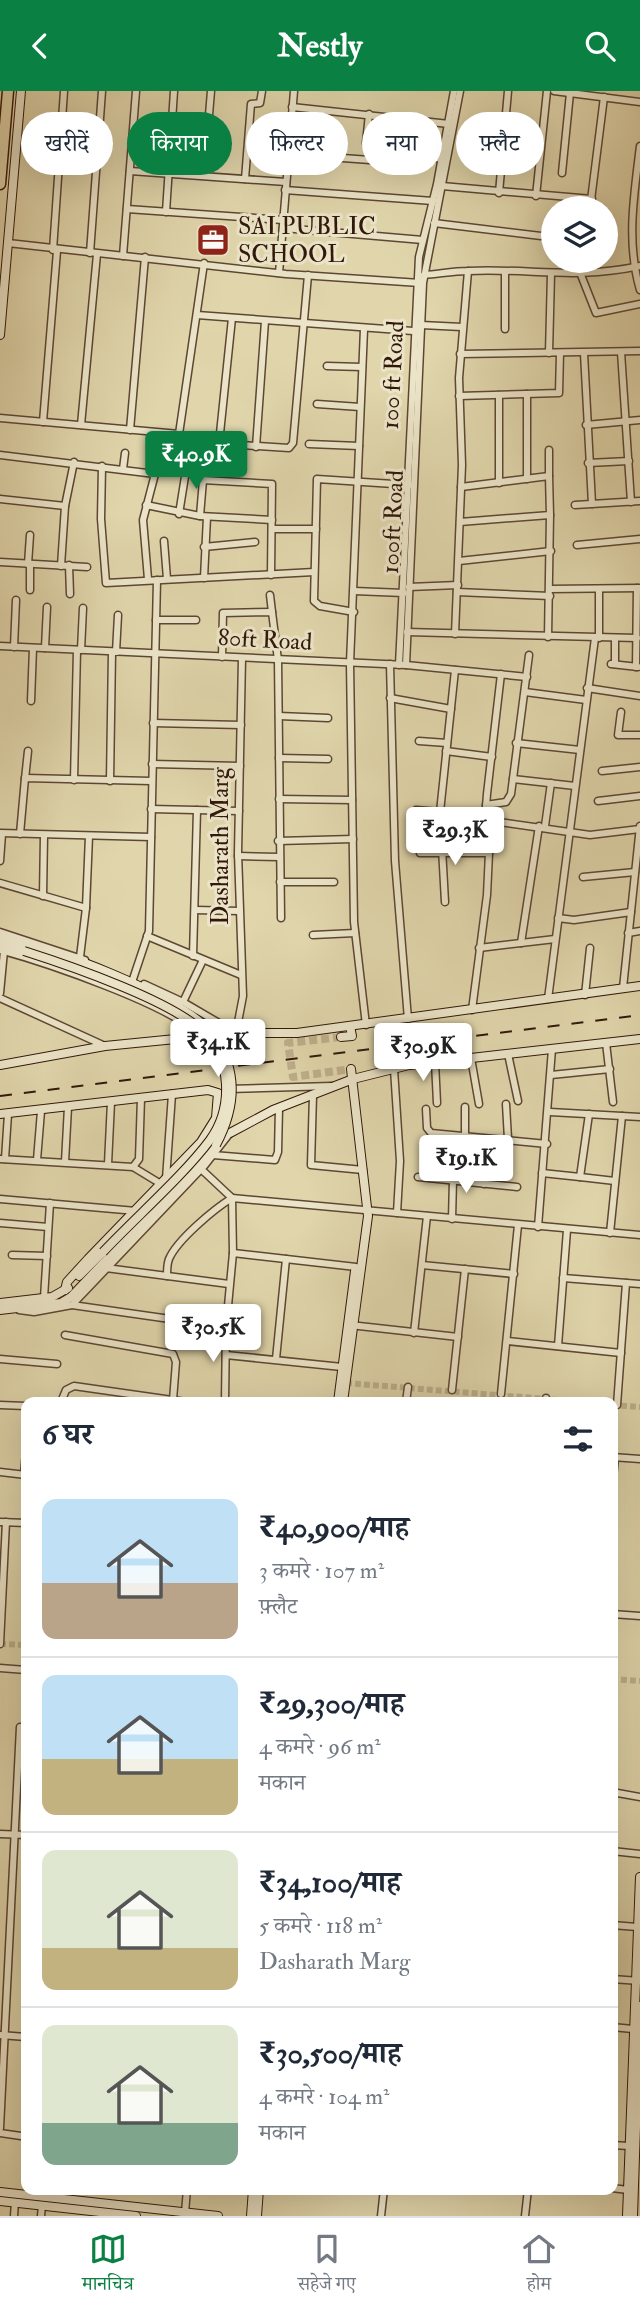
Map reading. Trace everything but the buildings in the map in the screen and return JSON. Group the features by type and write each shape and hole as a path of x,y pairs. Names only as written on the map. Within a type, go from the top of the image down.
{"highway":[{"path":"0,184 8,91"}],"street":[{"path":"0,335 21,91"},
{"path":"43,422 64,91"},
{"path":"82,425 102,91"},
{"path":"134,112 136,91"},
{"path":"173,112 174,91"},
{"path":"209,112 211,91"},
{"path":"245,179 251,104 260,103 262,91"},
{"path":"292,112 294,91"},
{"name":"100 ft Road","path":"442,158 454,91"},
{"name":"100ft Road","path":"411,485 421,324 420,283 424,275 460,91"},
{"path":"499,193 508,91"},
{"path":"536,196 547,91"},
{"path":"554,91 640,102"},
{"path":"562,173 570,93"},
{"path":"592,196 604,97"},
{"path":"292,107 362,113"},
{"path":"442,123 449,124"},
{"path":"640,146 630,226 640,290"},
{"path":"122,256 130,175"},
{"path":"166,212 170,175"},
{"path":"204,175 286,182"},
{"path":"279,273 287,175"},
{"name":"100 ft Road","path":"403,665 411,485 413,331 423,240 438,175"},
{"path":"442,187 541,196"},
{"path":"285,190 433,201"},
{"path":"127,209 423,240"},
{"path":"434,223 541,236"},
{"path":"630,226 640,227"},
{"path":"8,243 279,273 420,283"},
{"path":"130,430 145,257"},
{"path":"179,434 204,263"},
{"path":"424,275 468,271 581,275 637,266"},
{"path":"455,634 461,487 460,354 468,271"},
{"path":"505,272 505,329"},
{"path":"549,353 551,274"},
{"path":"0,418 179,434 185,440 289,448 293,445 307,275"},
{"path":"581,275 596,313 640,304"},
{"path":"197,314 413,331"},
{"path":"219,443 232,318"},
{"path":"256,447 265,321"},
{"path":"421,324 462,327"},
{"path":"364,329 350,663 355,933 366,1024"},
{"path":"460,354 640,351"},
{"path":"621,352 631,502"},
{"path":"459,395 559,393 560,353"},
{"path":"584,353 592,504"},
{"path":"327,366 362,367"},
{"path":"499,394 499,483"},
{"path":"527,394 527,479"},
{"path":"317,404 360,407"},
{"path":"586,425 640,421"},
{"path":"309,444 359,446"},
{"path":"548,637 551,551 549,450"},
{"path":"123,469 125,453"},
{"path":"0,456 74,462 155,474"},
{"path":"148,579 144,541 146,505 155,474 156,457"},
{"path":"588,463 629,461"},
{"path":"70,594 65,565 65,506 74,462"},
{"path":"179,513 187,464"},
{"path":"102,466 106,583 314,572"},
{"path":"461,487 549,476"},
{"path":"204,578 201,484 206,479 272,484 271,575"},
{"path":"354,613 316,604 314,572 317,479 411,485"},
{"path":"0,499 65,506"},
{"path":"575,505 640,501"},
{"path":"146,505 203,517 272,520"},
{"path":"460,522 550,515"},
{"path":"272,529 316,529"},
{"path":"30,535 30,590"},
{"path":"577,545 640,538"},
{"path":"164,541 167,579"},
{"path":"204,547 255,543"},
{"path":"459,561 551,551"},
{"path":"0,562 87,567"},
{"path":"133,979 148,936 157,580"},
{"path":"354,591 458,589 550,593 638,588 638,667 613,664 615,638"},
{"path":"548,999 587,688 597,638 599,589"},
{"name":"100ft Road","path":"403,665 407,632 407,591"},
{"path":"270,595 278,660 278,841 281,918"},
{"path":"14,647 16,600"},
{"path":"45,648 47,607"},
{"path":"74,780 83,608"},
{"path":"222,657 223,609 272,612"},
{"path":"110,781 114,652 118,615"},
{"path":"156,620 196,620"},
{"path":"407,632 637,638"},
{"name":"80ft Road","path":"0,646 390,664 527,677"},
{"path":"31,701 33,647"},
{"path":"486,805 506,802 511,794 529,655"},
{"name":"Dasharath Marg","path":"236,1034 241,1015 239,811 242,658"},
{"path":"390,664 395,861 408,1019"},
{"path":"445,902 440,812 455,670"},
{"path":"472,1010 489,853 486,805 502,674"},
{"path":"587,688 640,696"},
{"path":"525,692 586,700"},
{"path":"390,698 451,709"},
{"path":"621,712 618,736 640,735"},
{"path":"279,716 328,718"},
{"path":"153,723 241,725"},
{"path":"419,741 492,757"},
{"path":"516,743 580,750"},
{"path":"20,834 28,751"},
{"path":"279,758 328,759"},
{"path":"152,764 240,766"},
{"path":"602,771 640,767"},
{"path":"25,779 151,781"},
{"path":"513,779 575,786"},
{"path":"521,943 551,783"},
{"path":"598,801 640,796"},
{"path":"279,799 352,800"},
{"path":"151,809 239,811"},
{"path":"193,956 197,810"},
{"path":"416,810 570,830 590,835 640,827 635,872 636,891 628,933 623,988"},
{"path":"0,861 1,834 151,837"},
{"path":"43,897 44,835"},
{"path":"80,957 86,908 89,836"},
{"path":"278,841 353,839"},
{"path":"421,853 489,853"},
{"path":"239,856 279,857"},
{"path":"583,877 635,872"},
{"path":"280,882 334,882"},
{"path":"0,883 86,908"},
{"path":"195,910 239,911"},
{"path":"558,918 574,920 631,912"},
{"path":"628,933 640,931"},
{"path":"313,935 355,933"},
{"path":"0,935 80,957 133,979 183,1002 236,1034"},
{"path":"0,935 180,1015 204,1032 225,1070 227,1088 223,1112 209,1140 105,1260 72,1305"},
{"path":"148,936 241,975"},
{"path":"479,948 555,939"},
{"path":"1,949 24,947"},
{"path":"585,995 590,948"},
{"path":"1,949 0,996 105,1046"},
{"path":"1,949 58,968 119,993 167,1014 200,1036"},
{"path":"183,1002 203,960"},
{"path":"0,1065 105,1046 200,1036 297,1033 640,986"},
{"path":"341,1037 352,1035 350,1027"},
{"path":"205,1136 230,1133 279,1108 335,1086 394,1069 640,1039"},
{"path":"606,1043 613,1102"},
{"path":"538,1227 550,1112 552,1049"},
{"path":"508,1054 518,1101"},
{"path":"471,1058 479,1104"},
{"path":"435,1062 437,1103"},
{"path":"339,1397 368,1216 351,1069"},
{"path":"394,1069 400,1148 397,1213"},
{"path":"551,1075 610,1069"},
{"path":"164,1182 133,1167 2,1159 4,1114 208,1090 335,1086"},
{"path":"65,1290 67,1282 205,1136 216,1118 219,1105 218,1093 208,1090"},
{"path":"164,1182 172,1094"},
{"path":"313,1095 311,1165 363,1170"},
{"path":"133,1167 139,1159 141,1098"},
{"path":"108,1164 111,1102"},
{"path":"506,1104 508,1139"},
{"path":"465,1107 465,1137"},
{"path":"65,1162 68,1108"},
{"path":"213,1155 277,1159 279,1108"},
{"path":"426,1109 428,1132 547,1144"},
{"path":"37,1160 41,1111"},
{"path":"550,1112 640,1117"},
{"path":"580,1177 589,1114"},
{"path":"610,1233 622,1115"},
{"path":"0,1310 61,1303 201,1169 230,1133"},
{"path":"484,1184 489,1139"},
{"path":"201,1169 232,1198 233,1253 226,1327 225,1397"},
{"path":"542,1173 615,1181"},
{"path":"418,1177 517,1187"},
{"path":"452,1219 453,1180"},
{"path":"167,1276 169,1259 218,1206 232,1198 640,1235"},
{"path":"0,1199 136,1211"},
{"path":"44,1298 50,1203"},
{"path":"344,1397 356,1267 366,1210"},
{"path":"414,1333 427,1216"},
{"path":"0,1223 48,1227"},
{"path":"501,1394 519,1225"},
{"path":"558,1346 567,1230"},
{"path":"233,1253 356,1267"},
{"path":"12,1255 47,1257"},
{"path":"276,1359 286,1259"},
{"path":"105,1260 167,1276 229,1284"},
{"path":"0,1303 44,1298 65,1290 105,1260"},
{"path":"422,1265 514,1273"},
{"path":"452,1390 465,1269"},
{"path":"564,1278 640,1284"},
{"path":"618,1397 626,1283"},
{"path":"10,1309 34,1312 72,1305 226,1327"},
{"path":"351,1325 458,1337"},
{"path":"65,1335 173,1354 176,1362 173,1397"},
{"path":"507,1341 621,1353"},
{"path":"226,1355 342,1367"},
{"path":"0,1359 57,1364"},
{"path":"63,1397 66,1390 74,1386 152,1397"},
{"path":"407,1397 408,1387"},
{"path":"0,1405 21,1406"},
{"path":"618,1457 640,1459"},
{"path":"0,1472 21,1475"},
{"path":"0,1644 3,1522 21,1523"},
{"path":"618,1614 640,1616"},
{"path":"0,1668 21,1670"},
{"path":"0,2128 1,2035 20,1727"},
{"path":"618,1793 640,1797"},
{"path":"0,1834 21,1835"},
{"path":"618,1852 640,1854"},
{"path":"627,2216 629,2146 635,2097 633,2029 640,1877"},
{"path":"618,1926 637,1927"},
{"path":"618,1979 637,1981"},
{"path":"633,2216 640,2006"},
{"path":"618,2028 633,2029"},
{"path":"1,2035 21,2037"},
{"path":"0,2133 20,2136"},
{"path":"618,2145 629,2146"},
{"path":"618,2189 628,2190"},
{"path":"0,2192 21,2194"},
{"path":"185,2213 186,2195"},
{"path":"251,2216 253,2195"},
{"path":"257,2216 259,2195"},
{"path":"380,2216 383,2195"},
{"path":"525,2216 527,2195"},
{"path":"42,2197 84,2213 136,2216"},
{"path":"41,2216 42,2197"},
{"path":"0,2201 15,2203 42,2197 218,2216"},
{"path":"14,2216 15,2203"}],"tunnel":[{"path":"341,1037 288,1043 293,1077 351,1069"},
{"path":"346,1383 521,1397"},
{"path":"618,1405 640,1407"},
{"path":"0,1644 21,1645"},
{"path":"618,1679 640,1681"}],"railway":[{"path":"0,1096 640,1015"}],"place":[{"name":"SAI PUBLIC SCHOOL","path":"213,240"}]}
